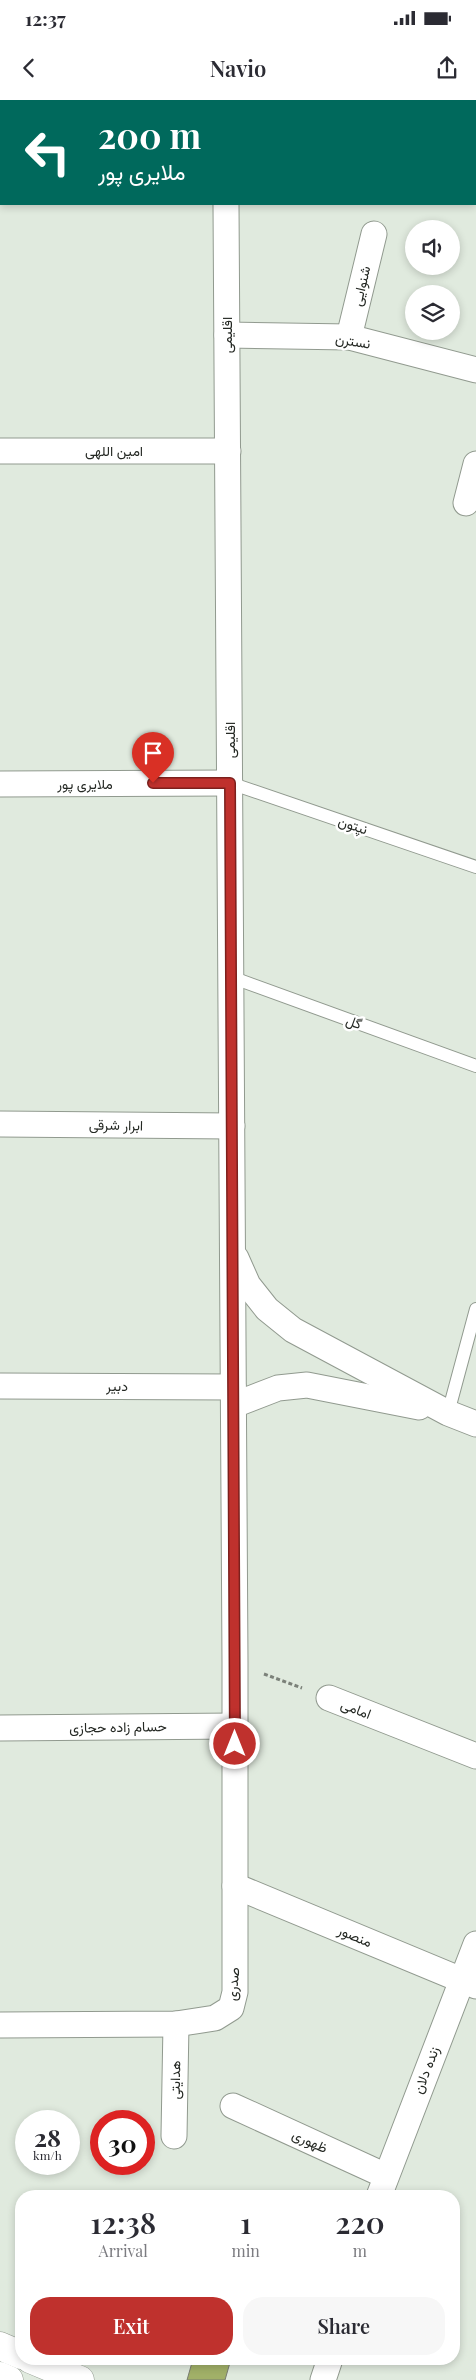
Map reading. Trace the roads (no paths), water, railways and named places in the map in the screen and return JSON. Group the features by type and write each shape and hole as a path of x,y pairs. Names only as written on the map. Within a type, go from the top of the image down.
{"main road":[{"path":"0,2346 15,2352"},
{"path":"44,2365 80,2380"},
{"path":"0,2376 9,2380"}],"street":[{"name":"اقلیمی","path":"226,205 235,1726"},
{"name":"شنوایی","path":"349,337 374,234"},
{"name":"نسترن","path":"227,335 349,337 476,370"},
{"name":"امین اللهی","path":"0,451 228,451"},
{"path":"466,503 476,464"},
{"name":"ملایری پور","path":"0,784 230,783"},
{"name":"ابرار شرقی","path":"0,1124 232,1126"},
{"path":"233,1251 248,1285 267,1309 293,1330 448,1413 476,1424"},
{"path":"234,1396 307,1385 336,1389 448,1413"},
{"name":"دبیر","path":"0,1386 234,1396"},
{"name":"امامی","path":"329,1698 476,1756"},
{"name":"حسام زاده حجازی","path":"0,1728 235,1726"},
{"name":"صدری","path":"0,2025 176,2024 215,2018 231,2008 234,1992 235,1726"},
{"name":"منصور","path":"235,1886 468,1983"},
{"name":"زنده دلان","path":"383,2186 468,1983 476,1944"},
{"name":"هدایتی","path":"174,2136 176,2024"},
{"name":"ظهوری","path":"233,2106 383,2186"},
{"path":"324,2380 328,2365"}],"lane":[{"name":"نپتون","path":"230,783 476,867"},
{"name":"گل","path":"231,977 476,1066"},
{"path":"448,1413 476,1309"}]}
